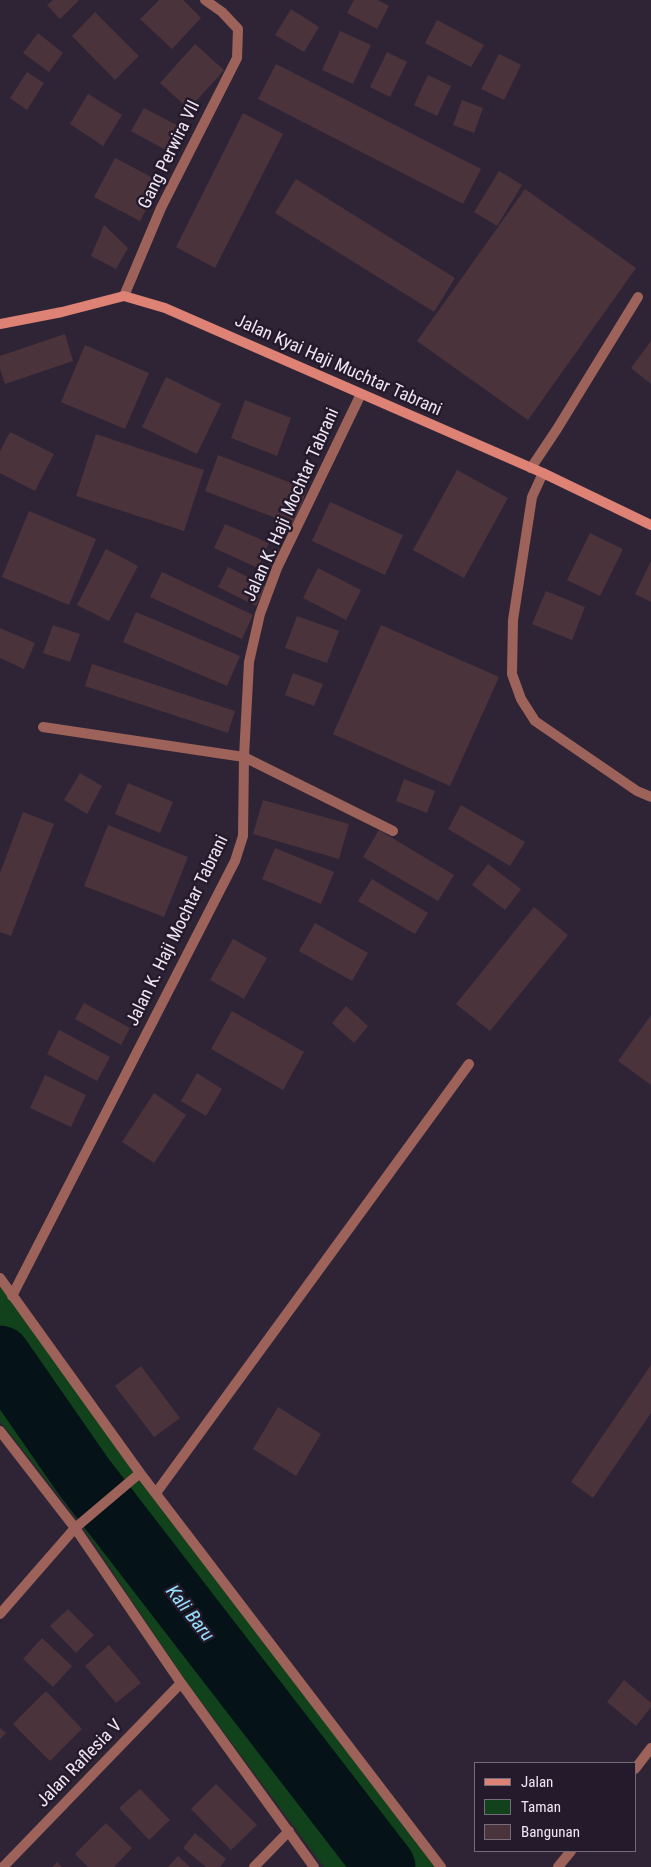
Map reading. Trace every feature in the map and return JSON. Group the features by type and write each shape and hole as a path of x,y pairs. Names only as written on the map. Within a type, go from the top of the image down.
{"street":[{"name":"Gang Perwira VII","path":"124,296 160,208 237,58 238,28 222,12 205,0"},
{"path":"0,324 62,312 124,296"},
{"name":"Jalan Kyai Haji Muchtar Tabrani","path":"124,296 165,308 544,473 651,525"},
{"path":"530,468 557,430 638,297"},
{"name":"Jalan K. Haji Mochtar Tabrani","path":"12,1296 234,862 243,836 244,757 249,662 260,614 278,568 361,394"},
{"path":"544,473 532,497 513,620 512,674 521,699 535,721 637,791 651,797"},
{"path":"43,727 244,757 393,831"},
{"path":"156,1493 469,1064"},
{"path":"0,1278 136,1476 156,1493 441,1867"},
{"path":"0,1431 75,1528 181,1684 314,1867"},
{"path":"0,1614 75,1528 136,1476"},
{"name":"Jalan Raflesia V","path":"3,1867 181,1684"},
{"path":"636,1768 651,1748"},
{"path":"254,1867 289,1831"},
{"path":"558,1867 570,1852"}],"green space":[{"path":"0,1277 140,1473 441,1867 324,1867 185,1680 80,1523 0,1421"}],"building":[{"path":"53,0 79,0 60,19 47,5"},
{"path":"159,0 183,0 201,18 172,49 140,19"},
{"path":"354,0 378,0 389,6 377,29 347,13"},
{"path":"291,9 319,27 304,52 275,35"},
{"path":"95,12 139,56 115,80 72,36"},
{"path":"437,20 484,45 471,67 425,43"},
{"path":"340,31 371,45 353,84 322,70"},
{"path":"38,33 63,53 49,72 23,53"},
{"path":"195,44 224,70 189,109 160,83"},
{"path":"387,52 407,62 390,97 370,87"},
{"path":"499,54 521,65 504,100 481,89"},
{"path":"276,64 481,169 463,204 258,99"},
{"path":"27,72 44,83 27,110 10,98"},
{"path":"428,75 451,86 437,116 414,105"},
{"path":"88,94 122,115 103,146 70,124"},
{"path":"462,100 483,108 474,133 453,125"},
{"path":"144,108 184,129 171,153 131,131"},
{"path":"243,113 283,134 215,268 176,247"},
{"path":"115,158 161,182 140,221 94,197"},
{"path":"499,171 522,185 497,226 474,212"},
{"path":"296,179 455,278 434,312 275,213"},
{"path":"525,189 636,268 528,420 417,341"},
{"path":"104,225 128,248 116,269 91,256"},
{"path":"65,334 73,361 5,384 0,369 0,356"},
{"path":"651,341 651,384 631,368"},
{"path":"85,345 149,373 125,429 61,402"},
{"path":"166,377 221,404 197,454 142,427"},
{"path":"245,400 291,418 277,456 231,438"},
{"path":"10,432 54,454 35,491 0,473 0,451"},
{"path":"96,434 204,470 184,531 76,496"},
{"path":"218,455 307,489 294,525 205,491"},
{"path":"457,470 508,498 464,578 413,550"},
{"path":"330,502 403,535 385,575 312,541"},
{"path":"29,511 96,539 69,605 2,577"},
{"path":"225,524 269,543 258,568 214,548"},
{"path":"590,533 623,549 600,596 567,580"},
{"path":"106,549 138,566 109,621 77,605"},
{"path":"651,561 651,602 635,594"},
{"path":"228,567 266,586 256,606 218,587"},
{"path":"318,568 361,590 346,620 303,598"},
{"path":"162,572 253,615 242,639 150,597"},
{"path":"546,591 585,607 572,640 532,624"},
{"path":"136,612 240,656 227,686 123,642"},
{"path":"297,616 339,631 327,663 285,648"},
{"path":"53,625 80,634 70,662 43,653"},
{"path":"381,625 499,677 450,786 333,734"},
{"path":"0,628 35,643 24,669 0,658"},
{"path":"92,664 235,711 228,733 85,686"},
{"path":"293,673 323,684 314,706 285,695"},
{"path":"80,773 102,786 87,814 64,800"},
{"path":"404,779 435,791 427,813 396,801"},
{"path":"128,783 173,802 160,833 115,814"},
{"path":"263,800 349,824 339,859 253,834"},
{"path":"461,805 525,842 510,866 448,829"},
{"path":"23,812 54,824 11,936 0,932 0,873"},
{"path":"108,825 188,857 164,917 84,886"},
{"path":"379,830 454,875 438,901 363,857"},
{"path":"275,848 334,872 321,904 262,879"},
{"path":"488,864 521,889 505,910 472,885"},
{"path":"372,879 428,913 415,934 358,901"},
{"path":"534,907 568,935 490,1031 456,1004"},
{"path":"315,923 368,953 352,981 299,951"},
{"path":"233,939 267,958 244,999 210,980"},
{"path":"84,1003 130,1028 121,1045 75,1019"},
{"path":"346,1006 368,1026 354,1043 332,1023"},
{"path":"232,1011 304,1052 283,1090 211,1049"},
{"path":"651,1015 651,1085 618,1061"},
{"path":"59,1030 110,1057 97,1081 47,1054"},
{"path":"197,1073 222,1089 206,1116 181,1101"},
{"path":"45,1075 86,1095 71,1127 30,1108"},
{"path":"154,1093 186,1115 154,1163 122,1142"},
{"path":"651,1365 651,1413 593,1498 571,1482"},
{"path":"141,1366 180,1418 154,1437 115,1386"},
{"path":"278,1407 321,1434 296,1476 253,1449"},
{"path":"68,1609 94,1635 76,1653 50,1626"},
{"path":"42,1638 72,1666 53,1687 23,1659"},
{"path":"109,1645 141,1683 116,1703 85,1666"},
{"path":"624,1680 651,1703 651,1707 636,1726 607,1702"},
{"path":"46,1691 82,1729 50,1761 13,1724"},
{"path":"0,1728 6,1733 0,1739"},
{"path":"216,1784 257,1825 231,1850 191,1809"},
{"path":"140,1789 170,1820 149,1840 119,1808"},
{"path":"106,1823 132,1848 114,1867 88,1867 75,1854"},
{"path":"195,1833 226,1859 220,1867 206,1867 183,1848"},
{"path":"178,1856 190,1867 168,1867"},
{"path":"57,1862 62,1867 52,1867"}],"waterway":[{"name":"Kali Baru","path":"0,1356 84,1477 385,1867"}]}
